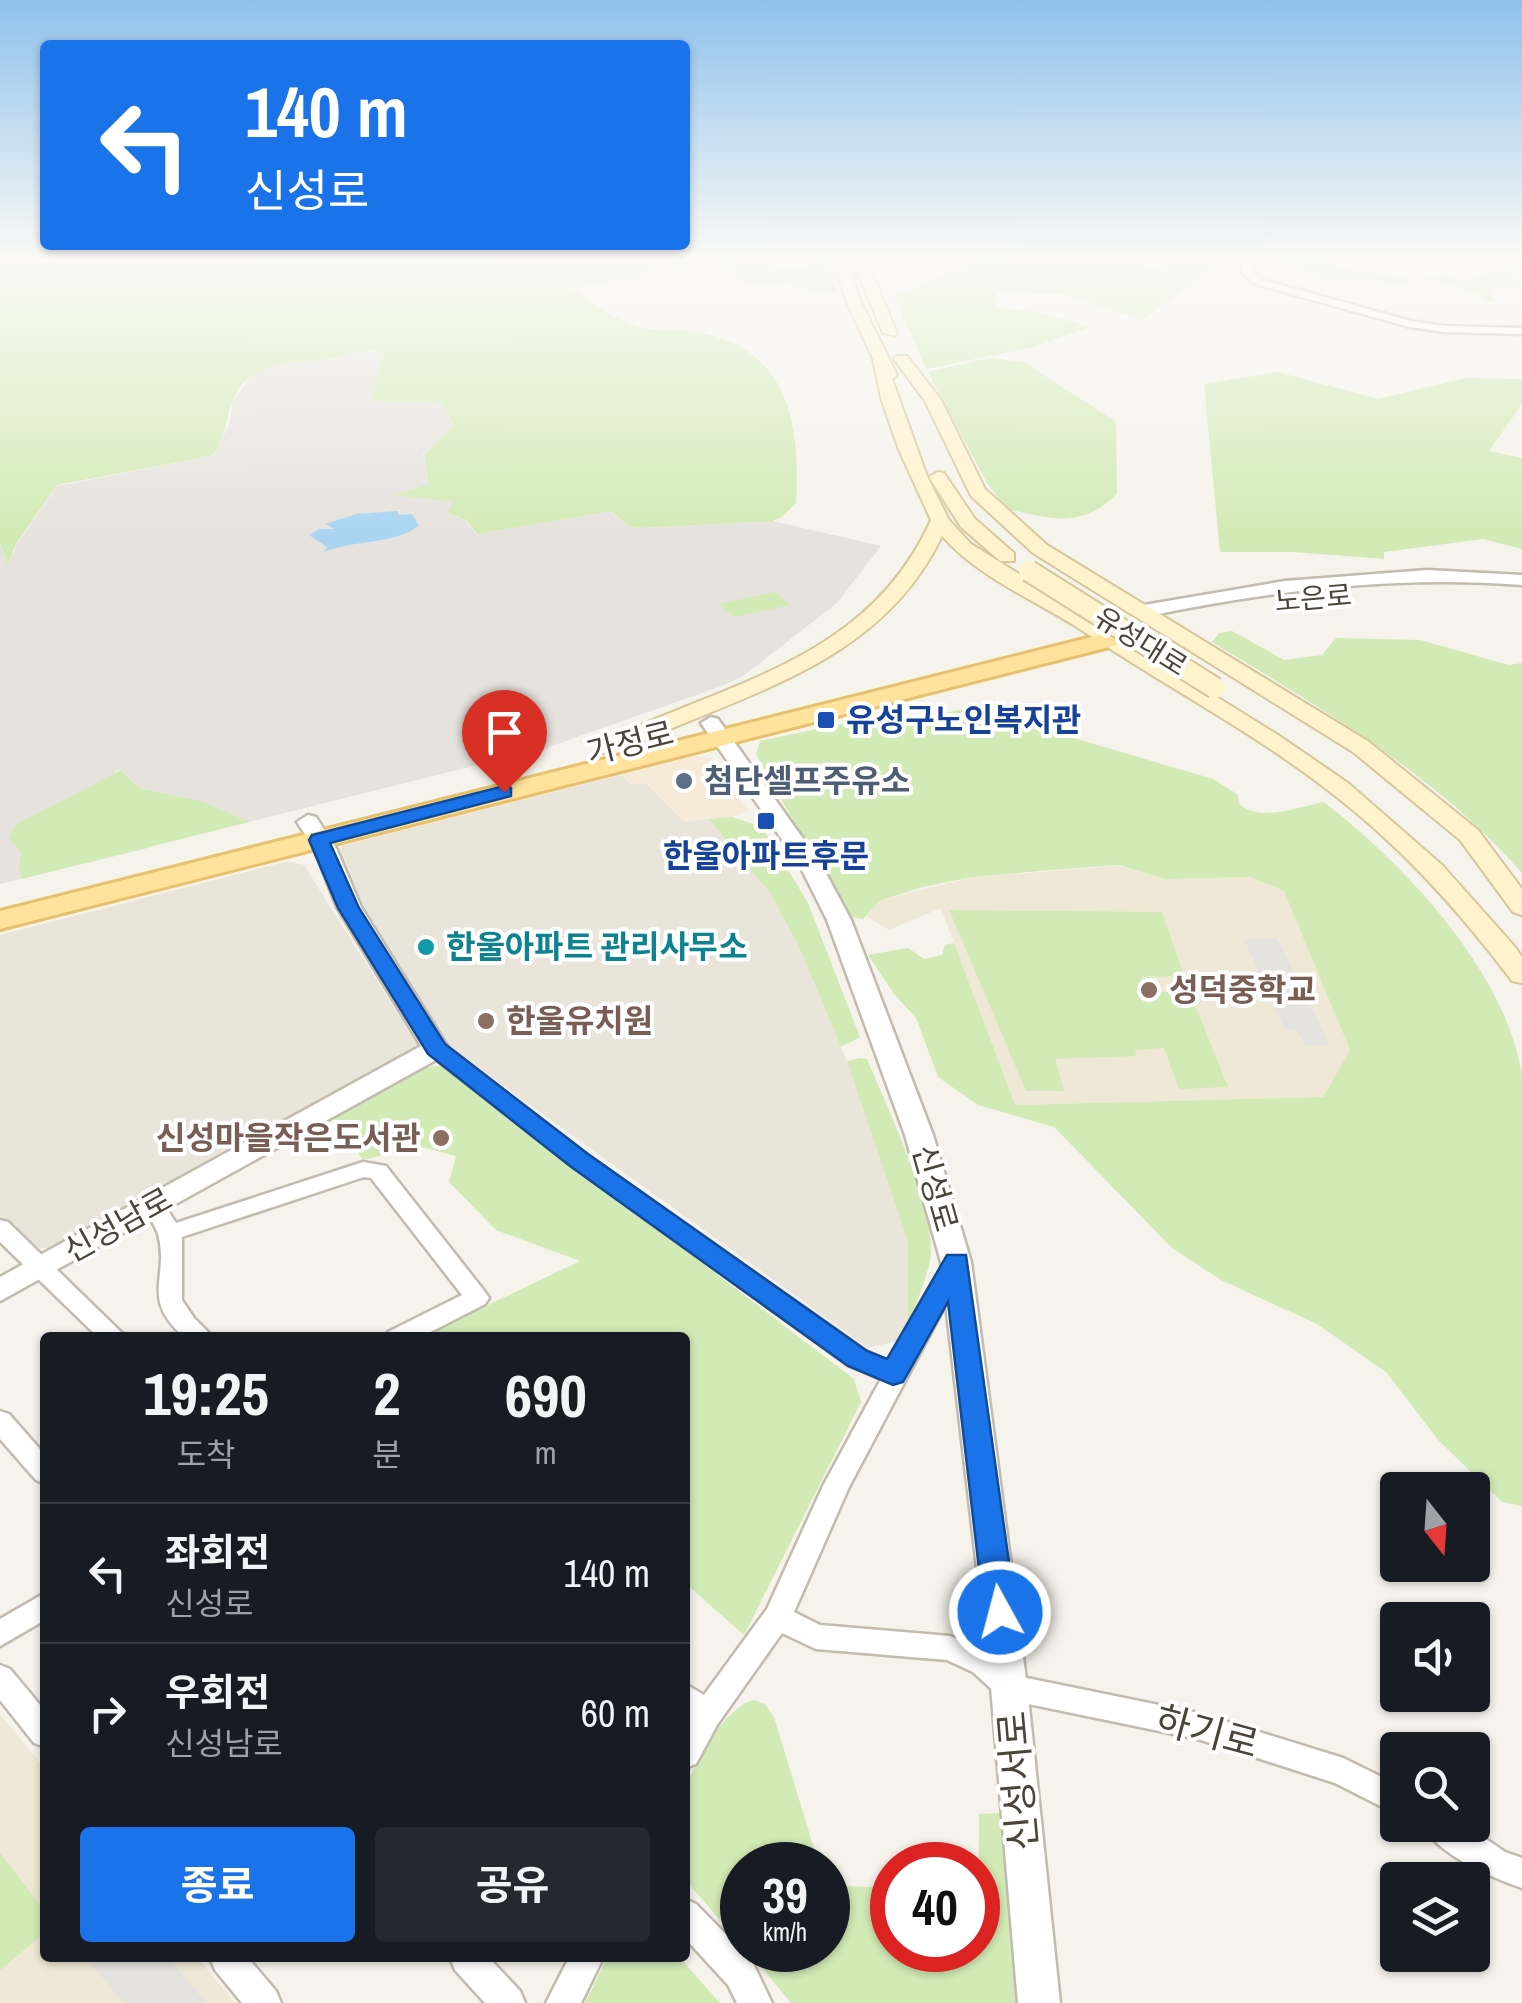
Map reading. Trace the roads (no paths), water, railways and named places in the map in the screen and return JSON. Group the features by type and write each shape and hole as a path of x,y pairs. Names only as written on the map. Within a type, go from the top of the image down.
{"main road":[{"name":"유성대로","path":"877,351 952,504 989,543 1038,569 1406,799 1482,874 1522,929"},
{"name":"유성대로","path":"899,351 966,494 1038,569"},
{"path":"881,359 886,390 940,520 966,549 1309,766 1372,813 1446,882 1522,975"},
{"path":"902,359 933,400 978,492 996,512 1040,550 1361,747 1469,835 1522,907"},
{"path":"609,748 642,730 748,693 864,620 906,580 929,546 940,520"},
{"name":"가정로","path":"0,900 313,831 716,730 1099,633 1144,611"},
{"name":"노은로","path":"1099,633 1165,624"},
{"name":"유성대로","path":"1224,685 1383,804 1468,890 1509,938 1522,966"},
{"name":"가정로","path":"0,920 609,748 716,730"}],"street":[{"name":"노은로","path":"1144,611 1238,593 1376,576 1522,580"},
{"name":"노은로","path":"1165,624 1274,600 1414,590 1522,593"},
{"name":"신성로","path":"690,1732 696,1706 778,1618 836,1486 956,1262 919,1135 838,920 810,864 716,730"},
{"path":"313,831 349,908 436,1049 579,1160 842,1347 893,1374"},
{"name":"신성남로","path":"0,1228 42,1267 436,1049"},
{"path":"170,1233 362,1169 378,1171 477,1298 408,1332"},
{"path":"153,1206 170,1233 168,1285 174,1312 196,1332"},
{"name":"신성서로","path":"956,1262 1009,1687 1039,2003"},
{"path":"0,1290 42,1267 109,1332"},
{"path":"0,1421 40,1467"},
{"path":"0,1634 40,1608"},
{"path":"778,1618 816,1637 950,1648 983,1662 1009,1687"},
{"path":"0,1678 40,1727"},
{"name":"하기로","path":"1009,1687 1198,1726 1343,1772 1380,1792"},
{"path":"1464,1842 1494,1863 1522,1873"},
{"path":"690,1920 740,1973 755,2003"},
{"path":"230,1962 264,2003"},
{"path":"471,1962 508,2003"},
{"path":"562,2003 584,1962"}],"water":[{"path":"398,511 398,515 412,514 419,525 400,536 324,552 327,547 309,535 320,529 335,529 325,524 356,514"}],"place":[{"name":"유성구노인복지관","path":"826,720"},
{"name":"첨단셀프주유소","path":"684,781"},
{"name":"한울아파트후문","path":"766,821"},
{"name":"한울아파트 관리사무소","path":"426,947"},
{"name":"성덕중학교","path":"1149,990"},
{"name":"한울유치원","path":"486,1021"},
{"name":"신성마을작은도서관","path":"441,1138"}]}
